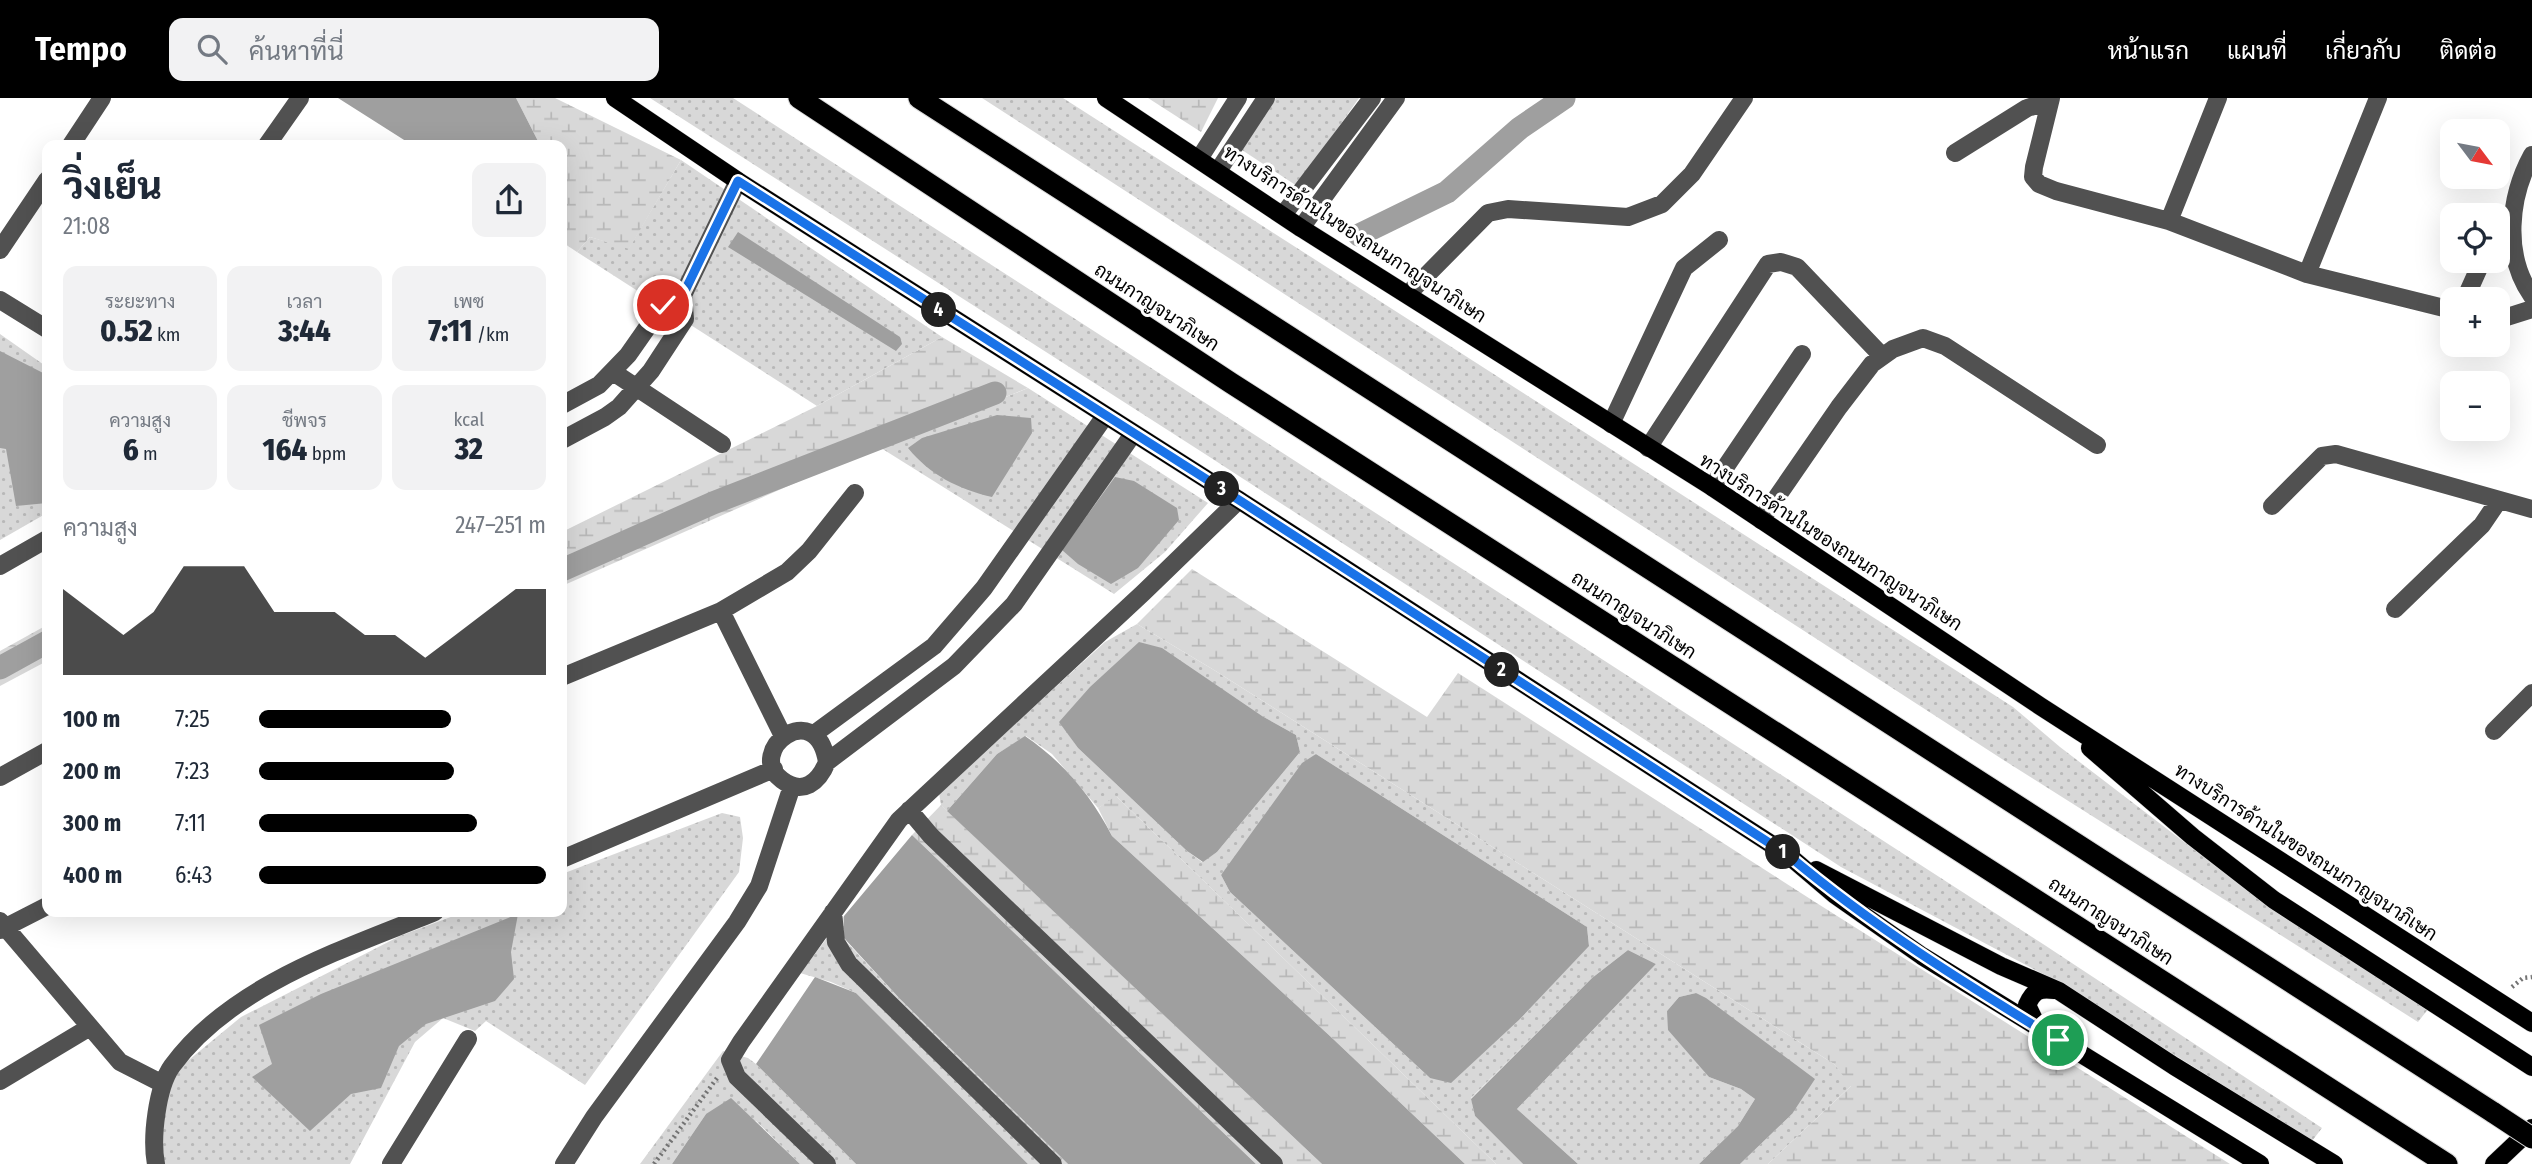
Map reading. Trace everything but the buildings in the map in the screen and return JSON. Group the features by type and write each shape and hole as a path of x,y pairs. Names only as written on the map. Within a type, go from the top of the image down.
{"highway":[{"name":"ถนนกาญจนาภิเษก","path":"799,98 1231,383 2447,1164"},
{"path":"919,98 2532,1138"}],"main road":[{"path":"615,98 738,181 1239,500 1788,855 2001,966 2059,991 2174,1066 2334,1164"},
{"name":"ทางบริการด้านในของถนนกาญจนาภิเษก","path":"1106,98 1301,228 1712,487 2040,706 2532,1023"},
{"path":"2040,706 2193,837 2274,900 2532,1067"},
{"path":"1788,855 1835,895 1922,956 2260,1164"},
{"path":"2038,1028 2027,1005 2033,993 2041,988 2059,991"},
{"path":"2494,1164 2532,1128"}],"street":[{"path":"74,140 103,98"},
{"path":"271,140 300,98"},
{"path":"1199,159 1238,98"},
{"path":"1218,171 1266,98"},
{"path":"1283,215 1372,98"},
{"path":"1301,228 1396,98"},
{"path":"1408,294 1488,213 1508,209 1628,217 1662,204 1692,174 1744,98"},
{"path":"2169,221 2218,98"},
{"path":"2307,274 2378,98"},
{"path":"2051,100 2034,167 2033,177 2039,184 2169,221 2307,274 2440,307"},
{"path":"1955,153 2027,108 2051,100"},
{"path":"2532,155 2512,212 2513,246 2524,285 2532,296"},
{"path":"567,437 605,418 636,390 685,319 683,295 738,181"},
{"path":"0,250 42,187"},
{"path":"1611,424 1684,268 1719,240"},
{"path":"1648,448 1768,264 1781,262 1797,267 1882,356"},
{"path":"567,402 593,389 613,372 663,305 683,295"},
{"path":"0,300 42,326"},
{"path":"2510,316 2532,309"},
{"path":"1761,520 1839,407 1872,365 1882,356 1908,342 1923,338 1945,346 2096,445"},
{"path":"1712,487 1802,354"},
{"path":"613,372 636,390 722,444"},
{"path":"814,734 934,646 984,588 1105,416"},
{"path":"827,762 825,746 814,734 798,730 783,736 773,748 771,764 779,778 792,786 808,786 821,776 827,762 954,666 1014,604 1133,434"},
{"path":"2272,506 2322,456 2336,454 2532,509"},
{"path":"567,675 721,611 787,572 809,551 855,493"},
{"path":"827,1164 737,1077 730,1060 899,820 1239,500"},
{"path":"2395,609 2482,525 2499,500"},
{"path":"0,566 42,542"},
{"path":"721,611 783,736"},
{"path":"2494,731 2532,693"},
{"path":"0,777 42,754"},
{"path":"567,857 774,769"},
{"path":"564,1164 594,1117 737,922 759,886 792,786"},
{"path":"909,810 931,836 1274,1164"},
{"path":"42,908 2,926 120,1062 163,1084"},
{"path":"833,912 836,942 849,964 1053,1164"},
{"path":"150,1163 163,1084 171,1067 198,1036 235,1005 308,965 423,917"},
{"path":"0,1081 90,1027"},
{"path":"391,1164 468,1039"}],"path":[{"path":"654,1164 730,1060"}],"green space":[{"path":"516,98 555,98 681,160 629,249 590,237 577,252 567,245 567,140 537,140"},
{"path":"650,98 733,98 2043,944 2322,1128 2312,1141 2058,982 1841,867"},
{"path":"982,98 1063,98 2013,707 2060,747 2222,871 2429,1008 2418,1022 2005,761"},
{"path":"1148,98 1218,98 1201,132"},
{"path":"1276,98 1359,98 1297,186 1242,150"},
{"path":"681,160 942,337 817,406 577,252 590,237 629,248"},
{"path":"0,334 42,363 42,516 0,540"},
{"path":"942,337 1028,388 829,468 567,584 567,530 817,406"},
{"path":"1028,388 1208,503 1165,552 1114,594 881,448"},
{"path":"1192,569 1427,717 1458,673 2230,1164 1768,1164 1851,1086 1834,1064 1214,670 1137,624"},
{"path":"1137,624 1214,670 1834,1064 1852,1085 1768,1164 1740,1164 1792,1114 1696,993 1679,997 1667,1011 1709,1077 1741,1089 1755,1099 1738,1126 1699,1164 1578,1164 1517,1109 1656,964 1628,950 1592,978 1471,1098 1475,1116 1523,1164 1496,1164 1117,797 1098,808 1052,754 1026,736 997,754 947,811 941,805 939,793 1105,642","holes":["1262,716 1296,735 1300,752 1217,852 1202,862 1078,748 1060,722","1316,754 1587,927 1589,945 1521,1018 1430,1078 1230,892 1221,875"]},
{"path":"42,628 42,664 0,686 0,651"},
{"path":"1116,796 1496,1164 1465,1164 1112,836 1098,808"},
{"path":"941,805 1322,1164 1256,1164 912,835"},
{"path":"722,813 740,817 743,838 739,872 585,1085 486,1021 475,1031 443,1018 415,1042 350,1164 148,1164 148,1112 184,1064 241,1017 400,936 451,917 567,917 567,872"},
{"path":"844,916 844,939 900,999 1068,1164 1028,1164 856,993 800,973"},
{"path":"723,1051 748,1058 756,1064 856,1164 800,1164 756,1121 706,1114 672,1164 640,1164"}],"shaded area":[{"path":"338,98 516,98 537,140 404,140"},
{"path":"738,232 900,337 902,344 896,351 728,247"},
{"path":"0,351 42,372 42,503 16,506 6,449 0,448"},
{"path":"997,415 1031,418 1032,433 992,497 945,480 908,448 922,438"},
{"path":"1115,477 1134,481 1177,508 1179,520 1138,568 1111,584 1078,564 1062,550"},
{"path":"1139,642 1162,648 1262,716 1296,735 1300,752 1217,852 1203,862 1187,851 1078,748 1059,722 1090,687"},
{"path":"1025,736 1075,780 1112,836 1465,1164 1322,1164 947,811 997,754"},
{"path":"1316,754 1587,927 1589,946 1521,1018 1451,1083 1430,1078 1230,892 1221,875 1302,763"},
{"path":"912,835 1256,1164 1068,1164 900,999 844,938 844,916"},
{"path":"511,917 517,917 511,952 514,979 495,1001 426,1024 399,1046 381,1088 351,1094 310,1131 252,1077 272,1064 259,1025 321,994"},
{"path":"1628,950 1656,964 1517,1109 1578,1164 1523,1164 1475,1116 1471,1099 1592,978"},
{"path":"815,977 856,993 1028,1164 856,1164 756,1064"},
{"path":"1696,993 1815,1079 1792,1114 1740,1164 1699,1164 1738,1126 1755,1099 1741,1089 1709,1077 1668,1030 1667,1011 1679,997"},
{"path":"731,1098 800,1164 672,1164 706,1114"}],"waterway":[{"path":"1359,235 1447,192 1520,128 1564,98"},
{"path":"567,568 713,503 995,393"},
{"path":"0,668 42,645"}],"route":[{"path":"663,305 683,295 738,181 1239,500 1788,855 1835,895 1922,956 2058,1040"}]}
